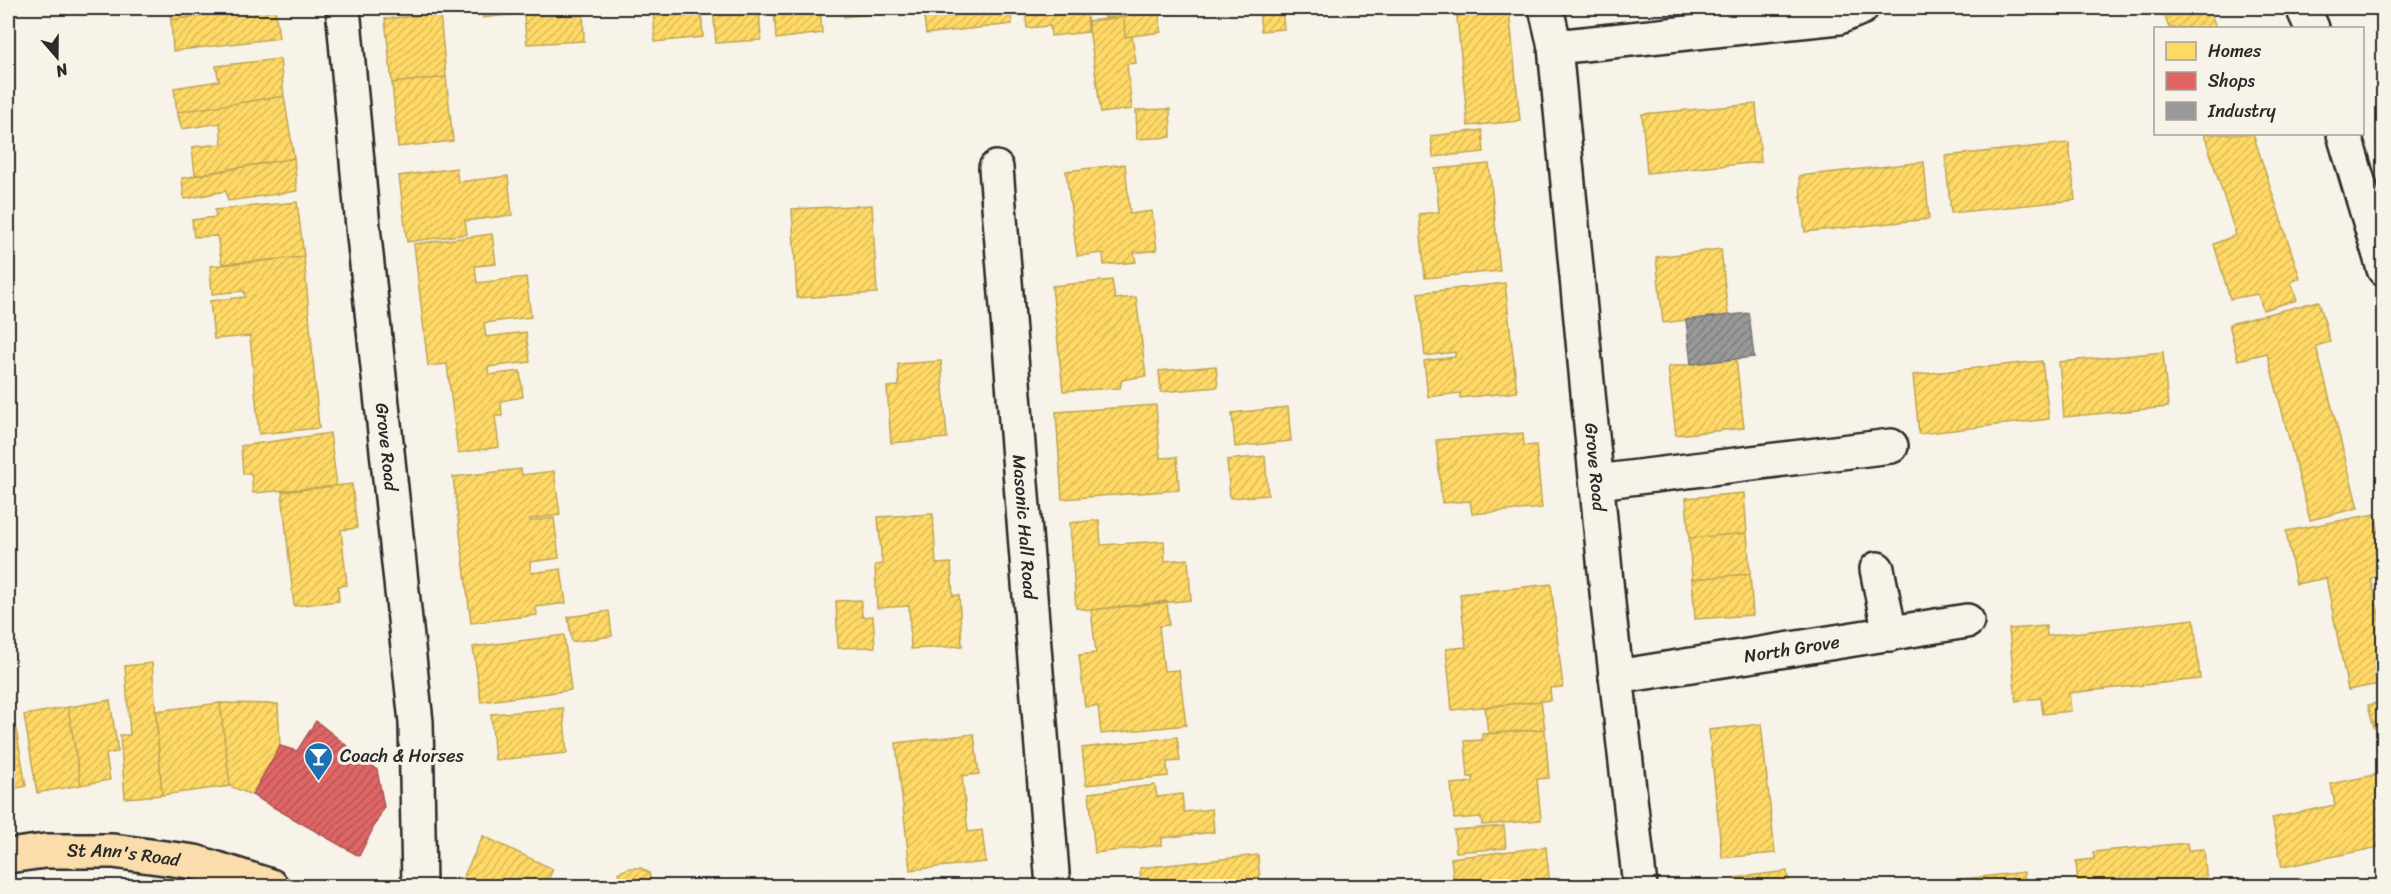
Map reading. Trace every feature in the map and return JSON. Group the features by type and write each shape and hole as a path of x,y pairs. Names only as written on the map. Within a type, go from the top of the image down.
{"main road":[{"name":"St Ann's Road","path":"8,856 45,851 113,851 195,862 271,886"}],"street":[{"name":"Grove Road","path":"343,8 364,238 416,722 419,886"},
{"name":"Grove Road","path":"1546,8 1555,47 1597,482 1640,886"},
{"path":"1555,47 1839,17 1861,8"},
{"path":"2303,8 2312,27"},
{"path":"2344,135 2384,269"},
{"name":"Masonic Hall Road","path":"996,168 1053,886"},
{"path":"1597,482 1891,446"},
{"path":"1878,569 1890,634"},
{"name":"North Grove","path":"1617,678 1967,621"}],"building: Homes":[{"path":"168,8 252,8 171,20"},
{"path":"252,8 275,8 279,38 173,51 171,20"},
{"path":"482,8 513,8 514,14 483,18"},
{"path":"523,8 583,8 584,41 527,44"},
{"path":"653,8 701,8 703,37 655,42"},
{"path":"713,8 759,8 761,40 716,43"},
{"path":"774,8 820,8 822,33 776,39"},
{"path":"843,8 874,8 875,13 844,17"},
{"path":"923,8 1010,8 1012,24 926,34"},
{"path":"1025,8 1087,8 1088,32 1051,36 1050,26 1027,28"},
{"path":"1103,8 1178,8 1179,13 1159,14 1161,32 1125,37 1124,17 1105,18"},
{"path":"1259,8 1282,8 1284,29 1261,31"},
{"path":"1456,8 1509,8 1520,121 1468,126"},
{"path":"2162,8 2209,8 2216,27 2169,27"},
{"path":"2378,8 2384,8 2383,24"},
{"path":"440,13 446,77 392,83 385,19"},
{"path":"1124,17 1125,37 1132,36 1136,63 1127,64 1132,109 1101,113 1088,21"},
{"path":"280,59 284,96 177,112 174,88 219,81 216,66"},
{"path":"446,77 453,141 398,147 392,83"},
{"path":"284,96 294,158 195,175 192,147 222,144 220,123 182,129 177,112"},
{"path":"1756,104 1761,162 1647,173 1642,114"},
{"path":"1170,109 1171,137 1137,139 1136,110"},
{"path":"1482,130 1484,152 1433,157 1431,136"},
{"path":"2204,135 2253,135 2300,278 2291,282 2297,300 2263,310 2258,294 2230,299 2214,244 2236,235"},
{"path":"2069,143 2075,200 1951,213 1945,156"},
{"path":"294,158 297,191 228,201 226,191 184,199 182,178"},
{"path":"1924,162 1929,219 1805,232 1799,176"},
{"path":"1125,164 1130,214 1152,211 1157,250 1134,253 1136,262 1104,265 1103,253 1077,256 1066,171"},
{"path":"1489,164 1500,271 1425,278 1419,214 1439,212 1435,169"},
{"path":"456,168 458,182 508,176 512,215 465,221 467,234 407,242 399,176"},
{"path":"297,202 304,257 222,264 217,236 194,237 192,220 216,217 215,210"},
{"path":"872,205 877,293 797,298 792,209"},
{"path":"492,234 496,264 475,266 477,283 526,277 531,317 484,323 486,337 526,332 530,362 488,367 489,375 520,371 523,397 501,401 502,416 495,416 499,447 458,453 447,364 428,366 414,244"},
{"path":"1721,249 1728,315 1663,323 1656,257"},
{"path":"304,257 319,428 259,434 250,336 214,339 210,301 245,297 244,291 212,294 210,266"},
{"path":"1112,280 1115,299 1136,297 1146,376 1122,380 1120,388 1063,391 1052,286"},
{"path":"1505,283 1517,392 1460,398 1460,393 1428,397 1424,361 1455,357 1455,352 1425,356 1418,293"},
{"path":"2319,301 2330,342 2316,346 2358,508 2310,520 2267,353 2238,360 2229,324"},
{"path":"2163,352 2168,407 2064,417 2059,362"},
{"path":"1736,359 1744,428 1676,435 1668,367"},
{"path":"941,361 947,438 891,443 887,387 899,386 898,364"},
{"path":"2042,361 2049,419 1919,434 1913,375"},
{"path":"1216,366 1218,387 1161,392 1159,371"},
{"path":"1156,405 1160,458 1177,457 1179,490 1062,499 1056,412"},
{"path":"1288,407 1291,441 1235,447 1232,413"},
{"path":"330,433 337,486 253,493 251,473 243,474 241,446"},
{"path":"1523,433 1524,446 1536,445 1542,508 1472,514 1470,501 1442,503 1436,440"},
{"path":"1265,456 1268,495 1230,498 1227,460"},
{"path":"521,469 522,475 554,471 560,515 530,519 530,521 554,518 559,558 530,562 531,573 561,569 566,603 536,607 537,615 471,623 453,477"},
{"path":"352,484 357,528 341,530 347,585 338,586 339,601 294,606 282,492"},
{"path":"1744,493 1747,533 1689,538 1686,498"},
{"path":"933,514 936,564 951,563 953,596 959,595 962,646 911,649 909,606 877,608 875,565 882,564 878,517"},
{"path":"2375,514 2384,558 2384,575 2371,578 2384,639 2384,683 2348,690 2326,578 2296,584 2286,531"},
{"path":"1099,520 1101,545 1164,541 1165,561 1188,559 1191,600 1091,610 1076,608 1070,523"},
{"path":"1747,533 1750,574 1692,579 1689,538"},
{"path":"1750,574 1753,615 1695,619 1692,579"},
{"path":"1551,584 1563,687 1550,688 1551,700 1452,710 1446,649 1466,647 1460,594"},
{"path":"861,600 862,617 873,616 875,647 838,648 836,601"},
{"path":"1167,601 1169,625 1159,626 1164,671 1179,670 1186,725 1101,734 1098,706 1085,707 1079,655 1096,653 1091,610"},
{"path":"609,611 612,636 572,642 568,617"},
{"path":"2194,619 2200,679 2069,693 2071,711 2043,714 2041,698 2016,701 2009,629 2046,626 2047,636"},
{"path":"564,635 571,690 481,702 473,647"},
{"path":"152,663 162,795 125,798 120,735 130,735 125,666"},
{"path":"8,679 14,707 8,709"},
{"path":"110,700 118,752 106,754 110,780 81,785 68,707"},
{"path":"1541,701 1545,729 1488,734 1485,707"},
{"path":"2384,701 2384,726 2374,728 2368,705"},
{"path":"220,703 230,786 162,795 156,711"},
{"path":"220,703 278,704 280,746 252,795 230,786"},
{"path":"68,707 81,785 37,793 24,715"},
{"path":"563,708 567,753 495,760 491,714"},
{"path":"1761,724 1775,853 1722,858 1709,730"},
{"path":"16,729 26,786 8,790 8,731"},
{"path":"1545,729 1549,778 1537,779 1541,820 1482,825 1481,817 1454,819 1451,784 1473,782 1473,777 1468,777 1465,741 1482,740 1482,734"},
{"path":"974,734 979,774 962,776 968,832 982,830 986,862 910,870 896,743"},
{"path":"1177,737 1180,761 1167,762 1168,776 1086,785 1082,748"},
{"path":"2379,774 2384,795 2384,846 2282,867 2272,818 2335,805 2331,784"},
{"path":"1155,785 1157,797 1182,794 1184,812 1212,809 1214,832 1162,838 1162,845 1095,853 1089,793"},
{"path":"1504,826 1506,848 1456,852 1454,830"},
{"path":"483,836 553,869 545,886 466,886 460,884"},
{"path":"2187,843 2188,850 2204,849 2207,886 2078,886 2076,861 2094,859 2093,852"},
{"path":"1546,847 1550,886 1454,886 1451,858"},
{"path":"1258,855 1260,886 1141,886 1140,868"},
{"path":"630,868 641,868 649,873 652,886 615,886 619,872"},
{"path":"1787,871 1789,886 1737,886 1735,878"},
{"path":"2024,872 2025,886 1956,886 1955,880"},
{"path":"822,878 823,886 763,886"}],"building: Shops":[{"name":"Coach & Horses","path":"316,721 377,770 384,807 359,856 252,795 280,746 297,751"}],"building: Industry":[{"path":"1749,313 1754,357 1691,364 1686,320"}],"place":[{"name":"Coach & Horses","path":"319,782"}]}
